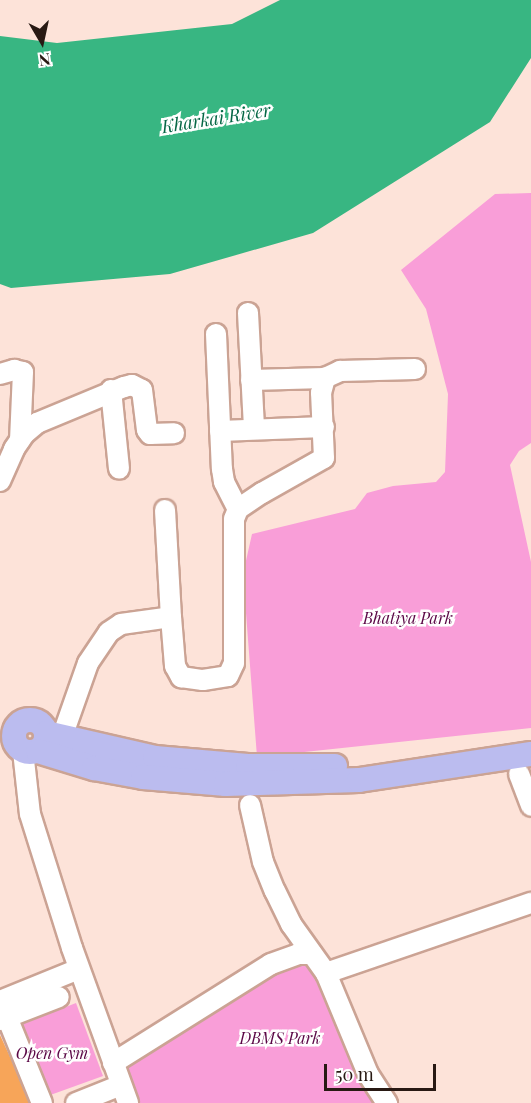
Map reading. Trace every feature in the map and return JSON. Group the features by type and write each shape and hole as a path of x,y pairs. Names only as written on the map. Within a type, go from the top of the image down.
{"main road":[{"path":"25,739 154,758 260,766 375,763 433,757 531,739"},
{"path":"25,739 94,768 143,777 226,784 359,780 525,764"}],"street":[{"path":"248,313 254,429"},
{"path":"216,334 224,482 238,509"},
{"path":"0,374 14,369 23,372 20,440"},
{"path":"251,380 325,378 340,371 415,369"},
{"path":"165,510 175,666 181,677 203,680 228,676 234,663 234,519 238,509 324,458 321,393 325,378"},
{"path":"0,482 20,440 37,423 111,390 137,386 142,390 145,398 147,430 150,434 174,433"},
{"path":"111,390 119,469"},
{"path":"220,431 324,427"},
{"path":"76,1103 124,1094 80,969 30,814 25,739 88,663 109,632 121,624 171,617"},
{"path":"525,764 531,806"},
{"path":"250,805 267,872 291,924 326,973 368,1074 387,1103"},
{"path":"326,973 531,903"},
{"path":"113,1063 271,964 298,954 312,954"},
{"path":"2,1013 80,969"},
{"path":"2,1013 59,997"},
{"path":"2,1013 42,1103"}],"green space":[{"name":"Bhatiya Park","path":"531,193 531,443 519,451 510,465 531,562 531,728 257,757 243,574 252,534 355,509 367,493 393,486 436,482 445,472 448,394 426,309 401,270 495,194"},
{"name":"DBMS Park","path":"292,955 309,963 326,985 381,1103 135,1103 119,1064"},
{"name":"Open Gym","path":"76,1003 103,1076 31,1102 0,1033"}],"water":[{"name":"Kharkai River","path":"280,0 531,0 531,58 490,122 313,233 170,274 11,288 0,284 0,36 57,43 232,24"}],"building":[{"path":"0,1035 11,1059 29,1103 0,1103"}]}
